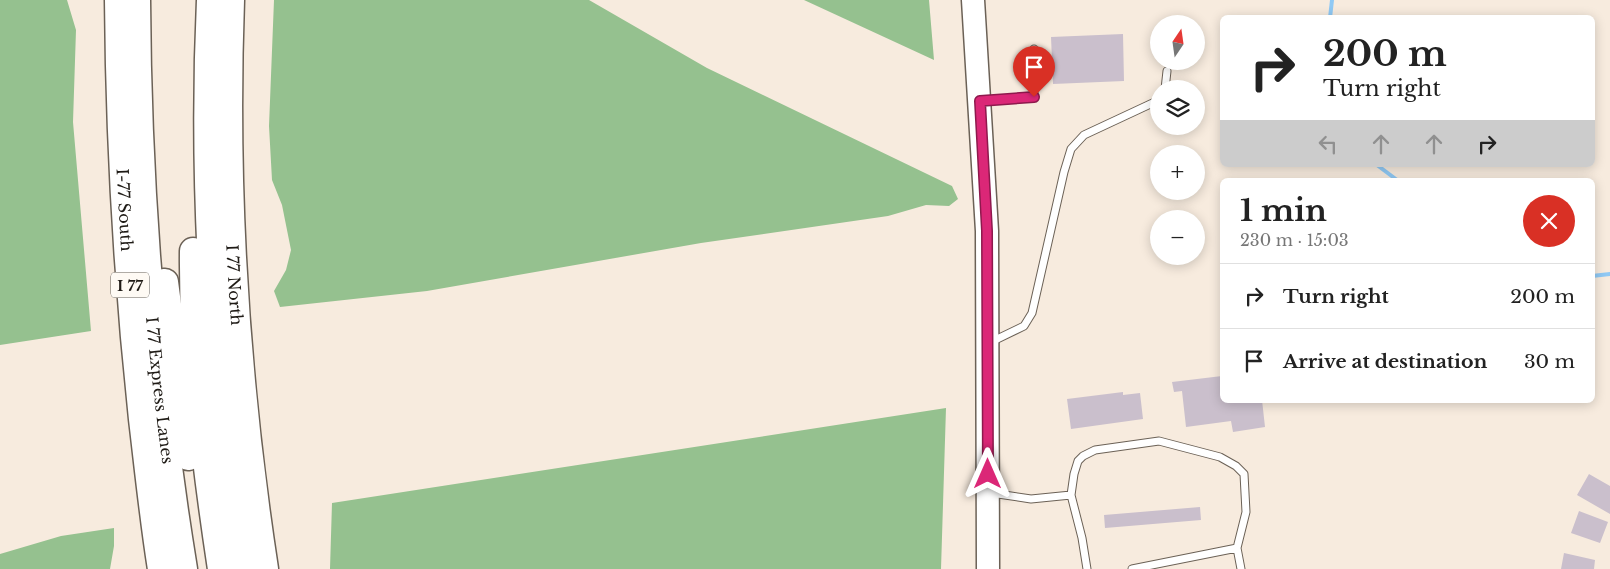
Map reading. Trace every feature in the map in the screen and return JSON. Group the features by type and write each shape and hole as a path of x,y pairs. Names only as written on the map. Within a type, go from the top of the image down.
{"highway":[{"name":"I-77 South","path":"118,0 120,123 127,258 139,392 154,526 161,569"},
{"name":"I 77 Express Lanes","path":"137,0 142,190 151,314 167,457 184,569"},
{"path":"210,0 207,180 213,317 224,440 242,569"},
{"name":"I 77 North","path":"230,0 228,114 233,276 241,381 265,569"},
{"path":"208,46 196,169 193,295 198,385 221,569"},
{"path":"138,55 188,454 205,569"}],"main road":[{"path":"973,0 987,231 988,569"}],"lane":[{"path":"980,101 1034,97 1034,49"},
{"path":"1166,80 1167,71"},
{"path":"987,344 1024,326 1032,313 1071,149 1084,135 1150,104"},
{"path":"1087,569 1082,538 1071,495 1078,461 1095,450 1159,441 1220,457 1236,466 1244,474 1246,512 1237,548 1241,569"},
{"path":"988,492 1031,499 1071,495"},
{"path":"1132,569 1155,567 1237,548"}],"green space":[{"path":"0,0 67,0 76,30 73,122 91,331 0,345"},
{"path":"274,0 589,0 707,68 952,186 958,199 949,206 926,205 888,216 701,243 427,291 280,307 274,291 286,270 291,250 282,205 272,180 269,126"},
{"path":"804,0 929,0 934,60"},
{"path":"946,408 941,569 330,569 332,503"},
{"path":"114,528 114,546 110,569 0,569 0,554 61,536"}],"building":[{"path":"1123,34 1124,81 1053,84 1051,37"},
{"path":"1220,376 1220,403 1262,403 1265,427 1233,432 1231,421 1186,427 1182,391 1174,392 1172,382"},
{"path":"1123,392 1123,395 1140,393 1143,419 1071,429 1067,399"},
{"path":"1589,474 1610,486 1610,514 1577,495"},
{"path":"1200,507 1201,520 1105,528 1104,515"},
{"path":"1579,511 1608,522 1600,543 1571,533"},
{"path":"1564,553 1595,560 1594,569 1561,569"}],"waterway":[{"path":"1330,15 1332,0"},
{"path":"1380,167 1394,178"},
{"path":"1595,276 1610,274"}],"route":[{"path":"988,474 987,231 980,101 1034,97"}]}
